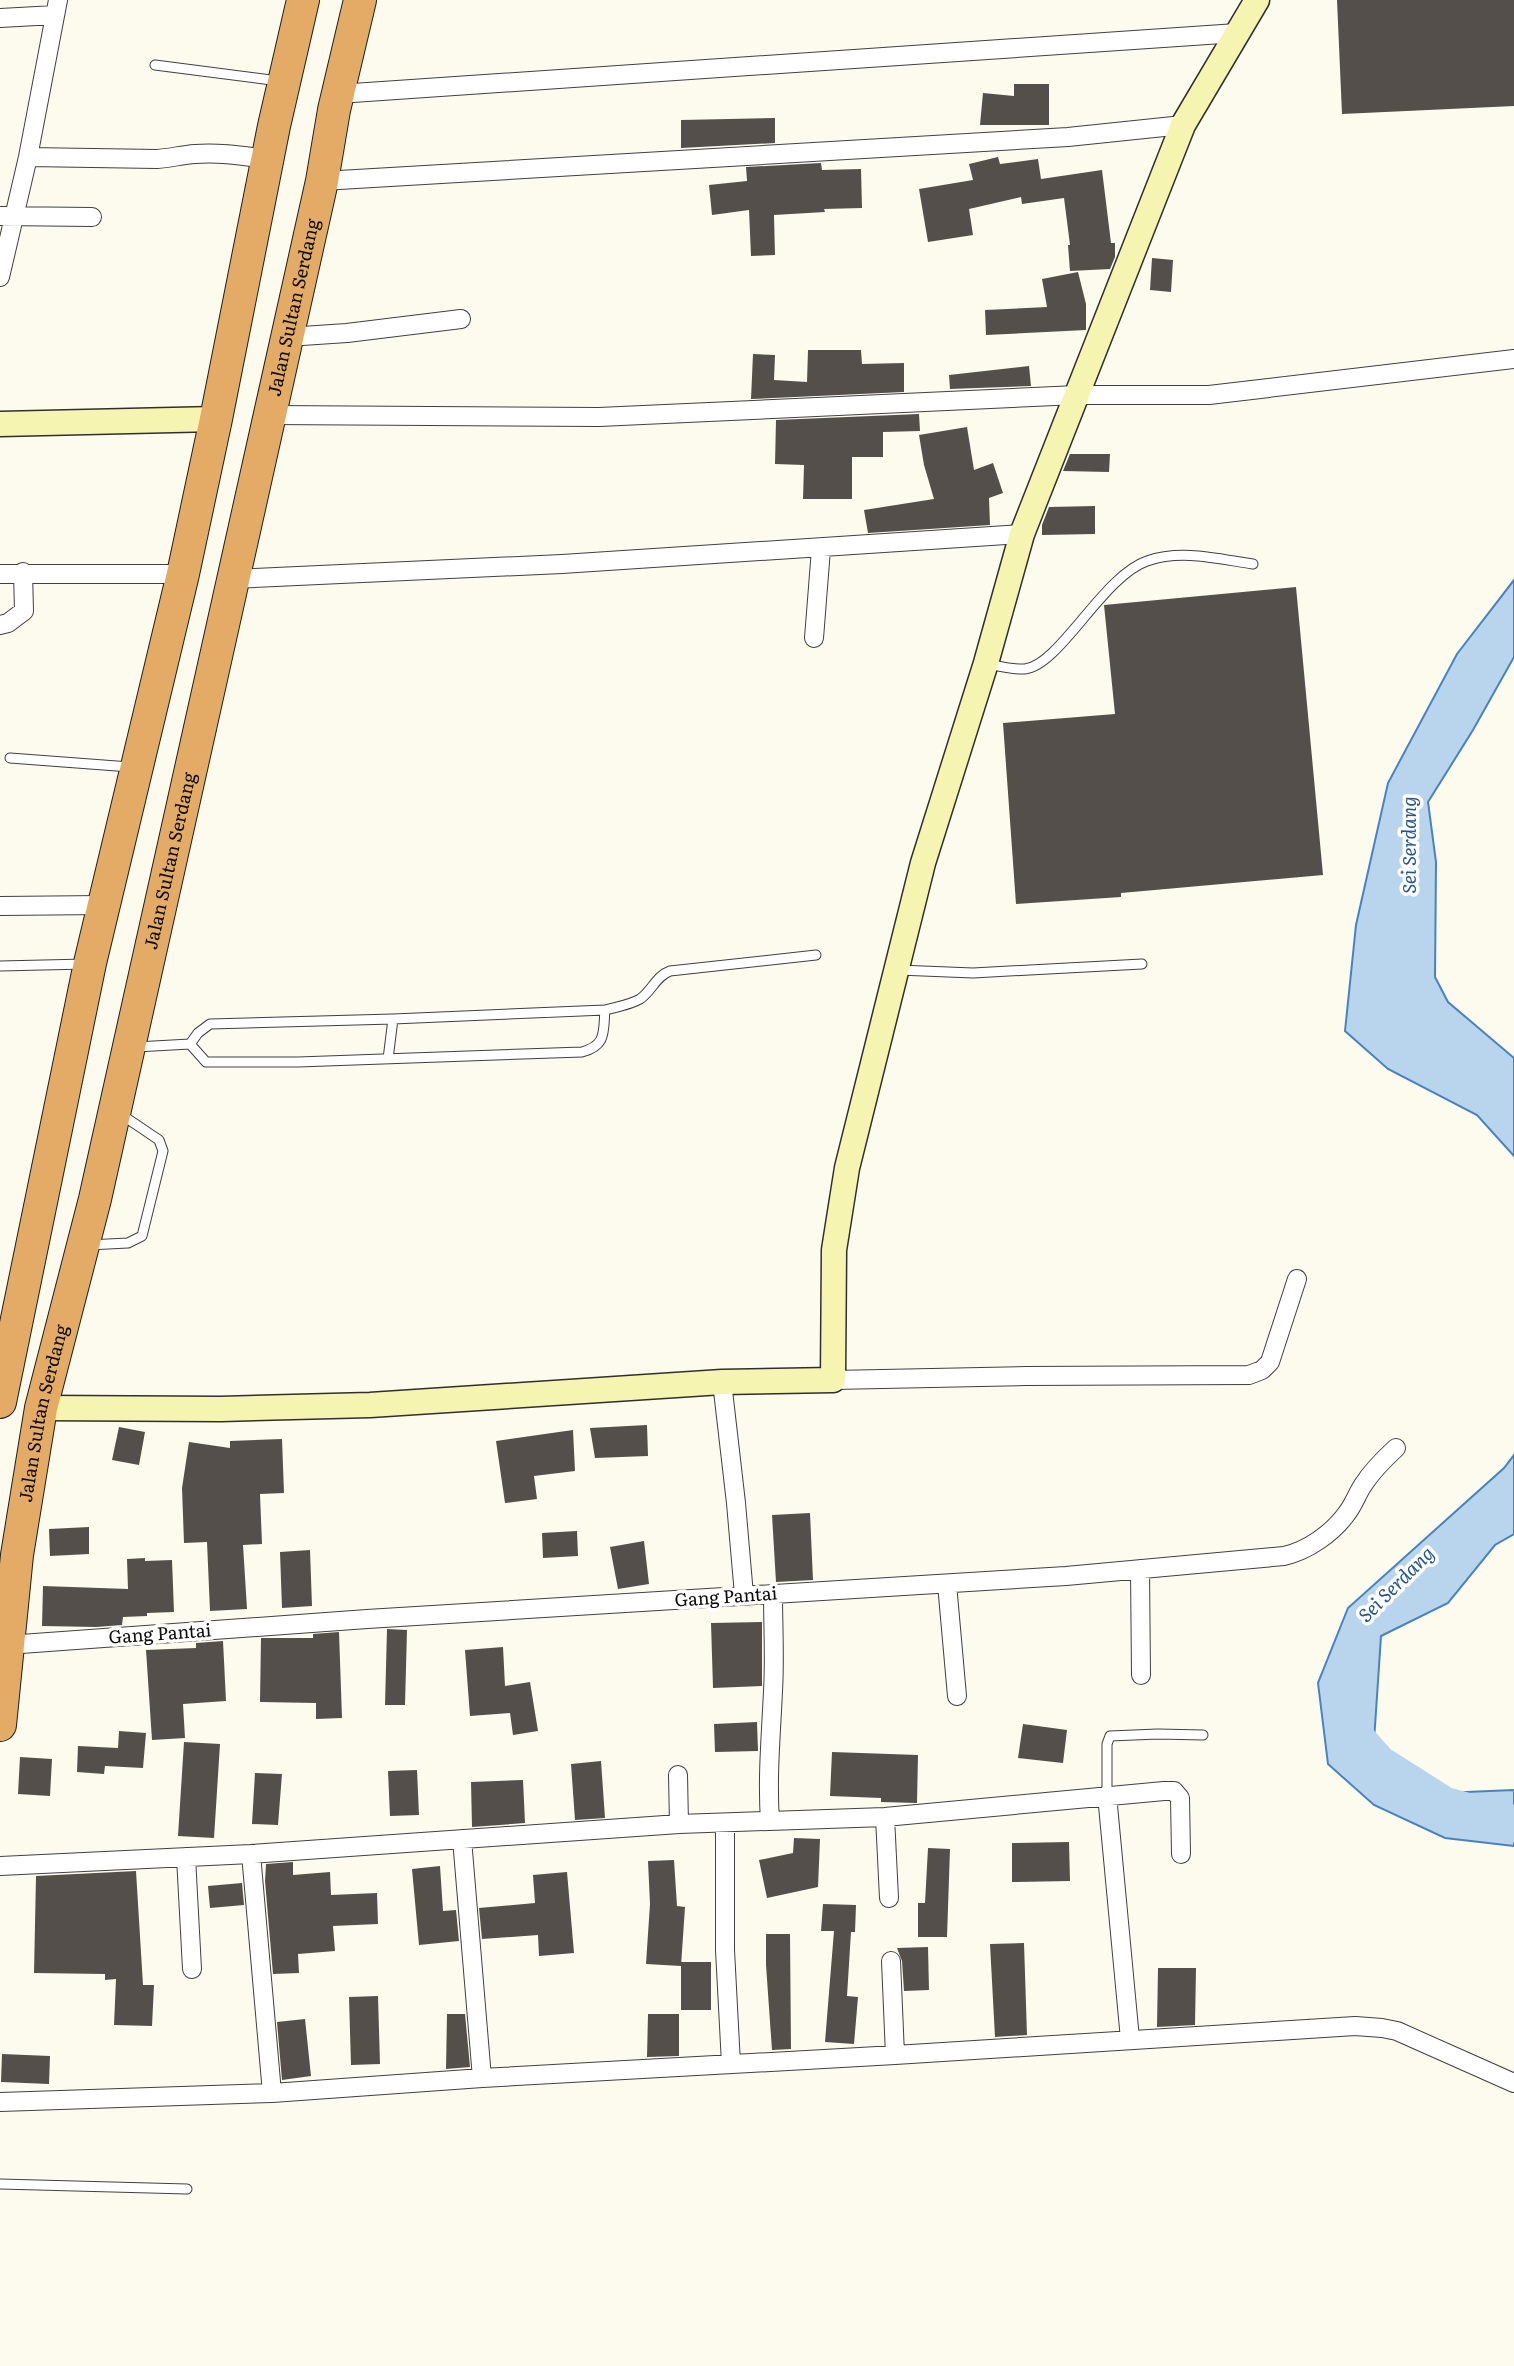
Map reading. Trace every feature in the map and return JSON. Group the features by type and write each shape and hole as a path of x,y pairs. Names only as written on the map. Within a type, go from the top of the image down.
{"highway":[{"path":"0,1402 3,1369 90,963 183,574 267,159 303,0"},
{"name":"Jalan Sultan Serdang","path":"0,1725 17,1555 41,1408 83,1245 129,1047 360,0"}],"street":[{"path":"833,1380 834,1251 846,1168 923,863 986,663 1022,534 1183,125 1256,0"},
{"path":"0,18 56,7 28,156 7,216 0,276"},
{"path":"338,94 1237,33"},
{"path":"322,181 1068,137 1183,125"},
{"path":"28,156 157,159 213,154 267,159"},
{"path":"7,216 92,217"},
{"path":"287,337 461,319"},
{"path":"270,415 599,417 1077,396 1209,395 1514,359"},
{"path":"0,424 216,419"},
{"path":"232,579 562,565 1022,534"},
{"path":"814,638 821,549"},
{"path":"0,625 8,623 24,611 23,572"},
{"path":"0,574 183,574"},
{"path":"0,906 103,905"},
{"path":"41,1408 221,1409 370,1405 722,1382 1063,1375 1249,1375 1262,1370 1270,1362 1297,1279"},
{"path":"722,1382 744,1595"},
{"name":"Gang Pantai","path":"7,1645 381,1618 947,1584 1284,1556 1300,1551 1340,1522 1361,1487 1396,1448"},
{"path":"1140,1569 1141,1675"},
{"path":"947,1584 957,1696"},
{"path":"770,1821 768,1791 773,1689 773,1594"},
{"path":"678,1775 679,1824"},
{"path":"0,1866 251,1854 679,1824 885,1817 1164,1791 1176,1793 1180,1798 1181,1854"},
{"path":"1107,1795 1130,2039"},
{"path":"885,1817 889,1898"},
{"path":"725,1823 725,1976 732,2064"},
{"path":"462,1839 482,2078"},
{"path":"251,1854 272,2093"},
{"path":"186,1857 192,1969"},
{"path":"891,1961 895,2055"},
{"path":"0,2102 272,2093 1355,2026 1397,2031 1514,2083"}],"lane":[{"path":"155,65 284,82"},
{"path":"986,663 1027,669 1048,658 1103,595 1146,562 1187,554 1253,564"},
{"path":"10,758 136,767"},
{"path":"190,1044 209,1024 605,1010 636,1001 646,994 661,975 670,971 816,955"},
{"path":"0,966 90,963"},
{"path":"896,970 973,973 1142,964"},
{"path":"190,1044 206,1062 582,1052 596,1046 603,1037 605,1010"},
{"path":"388,1059 393,1019"},
{"path":"129,1047 190,1044"},
{"path":"83,1245 128,1243 142,1236 163,1152 159,1140 114,1110"},
{"path":"1107,1795 1107,1744 1110,1736 1203,1735"},
{"path":"0,2184 187,2189"}],"water":[{"path":"1514,580 1514,657 1428,802 1436,862 1435,977 1448,1002 1514,1058 1514,1156 1477,1115 1388,1069 1345,1031 1356,925 1388,783 1457,654"},
{"path":"1514,1455 1514,1534 1495,1545 1448,1603 1381,1636 1373,1756 1418,1794 1514,1790 1514,1846 1445,1838 1374,1805 1328,1764 1318,1683 1348,1608 1504,1468"}],"building":[{"path":"1337,0 1514,0 1514,106 1342,114"},
{"path":"1014,84 1049,84 1049,125 980,125 983,93 1014,96"},
{"path":"775,118 775,143 681,148 681,120"},
{"path":"998,157 1000,164 1038,159 1041,179 1102,170 1111,243 1115,243 1115,257 1110,269 1070,271 1070,245 1064,198 1022,204 1021,197 969,209 973,235 928,242 919,189 973,180 969,164"},
{"path":"821,163 822,170 861,169 862,208 774,215 775,255 751,256 749,210 712,215 709,185 747,181 746,167"},
{"path":"1152,258 1173,260 1171,292 1150,290"},
{"path":"1078,272 1086,304 1086,330 986,335 985,310 1047,307 1042,279"},
{"path":"808,350 861,350 862,364 904,363 904,392 751,399 753,354 775,355 774,380 807,382"},
{"path":"1029,366 1031,386 950,389 949,375"},
{"path":"919,414 920,431 883,432 883,457 852,457 852,499 803,499 804,465 775,464 776,420"},
{"path":"967,427 974,470 993,463 1003,493 989,498 990,525 868,533 864,510 934,499 919,435"},
{"path":"1070,454 1110,454 1109,472 1063,471"},
{"path":"1095,506 1095,534 1042,535 1042,525 1049,507"},
{"path":"1296,587 1323,875 1121,893 1121,897 1016,904 1003,723 1115,714 1104,605"},
{"path":"647,1425 648,1456 595,1458 590,1428"},
{"path":"119,1427 145,1432 139,1465 112,1460"},
{"path":"573,1430 575,1471 534,1476 537,1499 505,1503 496,1441"},
{"path":"282,1439 284,1493 260,1494 262,1544 243,1545 247,1609 210,1611 207,1542 184,1543 182,1488 189,1442 230,1448 230,1441"},
{"path":"810,1513 813,1580 776,1582 772,1515"},
{"path":"89,1527 89,1554 50,1556 49,1529"},
{"path":"577,1531 578,1556 543,1558 542,1533"},
{"path":"644,1541 649,1584 618,1589 610,1547"},
{"path":"310,1550 312,1606 282,1608 280,1552"},
{"path":"145,1558 145,1561 172,1560 174,1612 123,1617 122,1625 42,1626 43,1586 128,1589 127,1559"},
{"path":"762,1622 762,1686 713,1688 711,1623"},
{"path":"387,1629 407,1630 405,1705 385,1705"},
{"path":"339,1632 342,1718 316,1719 316,1703 260,1702 261,1638 313,1638 313,1634"},
{"path":"223,1641 226,1701 183,1704 185,1738 152,1740 146,1650 196,1648 196,1643"},
{"path":"503,1647 505,1686 530,1682 538,1731 513,1735 510,1713 470,1716 465,1650"},
{"path":"757,1722 758,1751 715,1752 714,1724"},
{"path":"1023,1724 1067,1730 1063,1763 1018,1758"},
{"path":"119,1731 146,1733 143,1768 105,1766 104,1774 77,1772 78,1746 118,1748"},
{"path":"184,1742 220,1744 214,1838 178,1836"},
{"path":"832,1752 918,1755 917,1803 830,1796"},
{"path":"20,1757 52,1759 50,1796 18,1794"},
{"path":"601,1761 605,1818 575,1820 571,1764"},
{"path":"417,1770 419,1815 390,1816 388,1771"},
{"path":"255,1773 282,1774 278,1825 252,1824"},
{"path":"523,1780 525,1823 472,1827 471,1782"},
{"path":"794,1838 820,1839 818,1887 767,1898 759,1860 793,1853"},
{"path":"1069,1842 1070,1881 1012,1882 1012,1843"},
{"path":"928,1848 950,1849 947,1937 918,1937 918,1903 925,1903"},
{"path":"674,1860 677,1906 685,1907 681,1966 646,1964 650,1904 648,1861"},
{"path":"293,1862 293,1875 330,1872 331,1895 377,1893 378,1924 333,1926 335,1951 298,1954 299,1973 273,1974 266,1864"},
{"path":"440,1866 443,1911 456,1910 459,1941 419,1945 412,1869"},
{"path":"136,1871 143,1985 154,1985 152,2026 114,2025 116,1979 105,1980 105,1974 34,1973 36,1876"},
{"path":"567,1872 574,1953 539,1956 538,1935 482,1939 479,1908 535,1903 533,1875"},
{"path":"242,1883 244,1905 210,1908 208,1886"},
{"path":"823,1904 856,1905 855,1932 851,1932 847,1996 858,1997 854,2044 825,2042 834,1931 821,1931"},
{"path":"766,1934 790,1934 791,2049 772,2050"},
{"path":"1024,1943 1027,2035 995,2037 990,1944"},
{"path":"928,1947 929,1990 904,1991 902,1961 897,1948"},
{"path":"681,1962 711,1962 711,2010 681,2010"},
{"path":"1158,1968 1196,1968 1195,2025 1157,2027"},
{"path":"378,1996 380,2064 351,2065 349,1997"},
{"path":"447,2014 465,2014 470,2067 446,2069"},
{"path":"648,2014 679,2014 679,2056 647,2057"},
{"path":"305,2019 311,2076 282,2080 277,2022"},
{"path":"2,2054 50,2056 49,2084 1,2082"}],"waterway":[{"name":"Sei Serdang","path":"1356,1738 1378,1763 1444,1805 1514,1824"}]}
